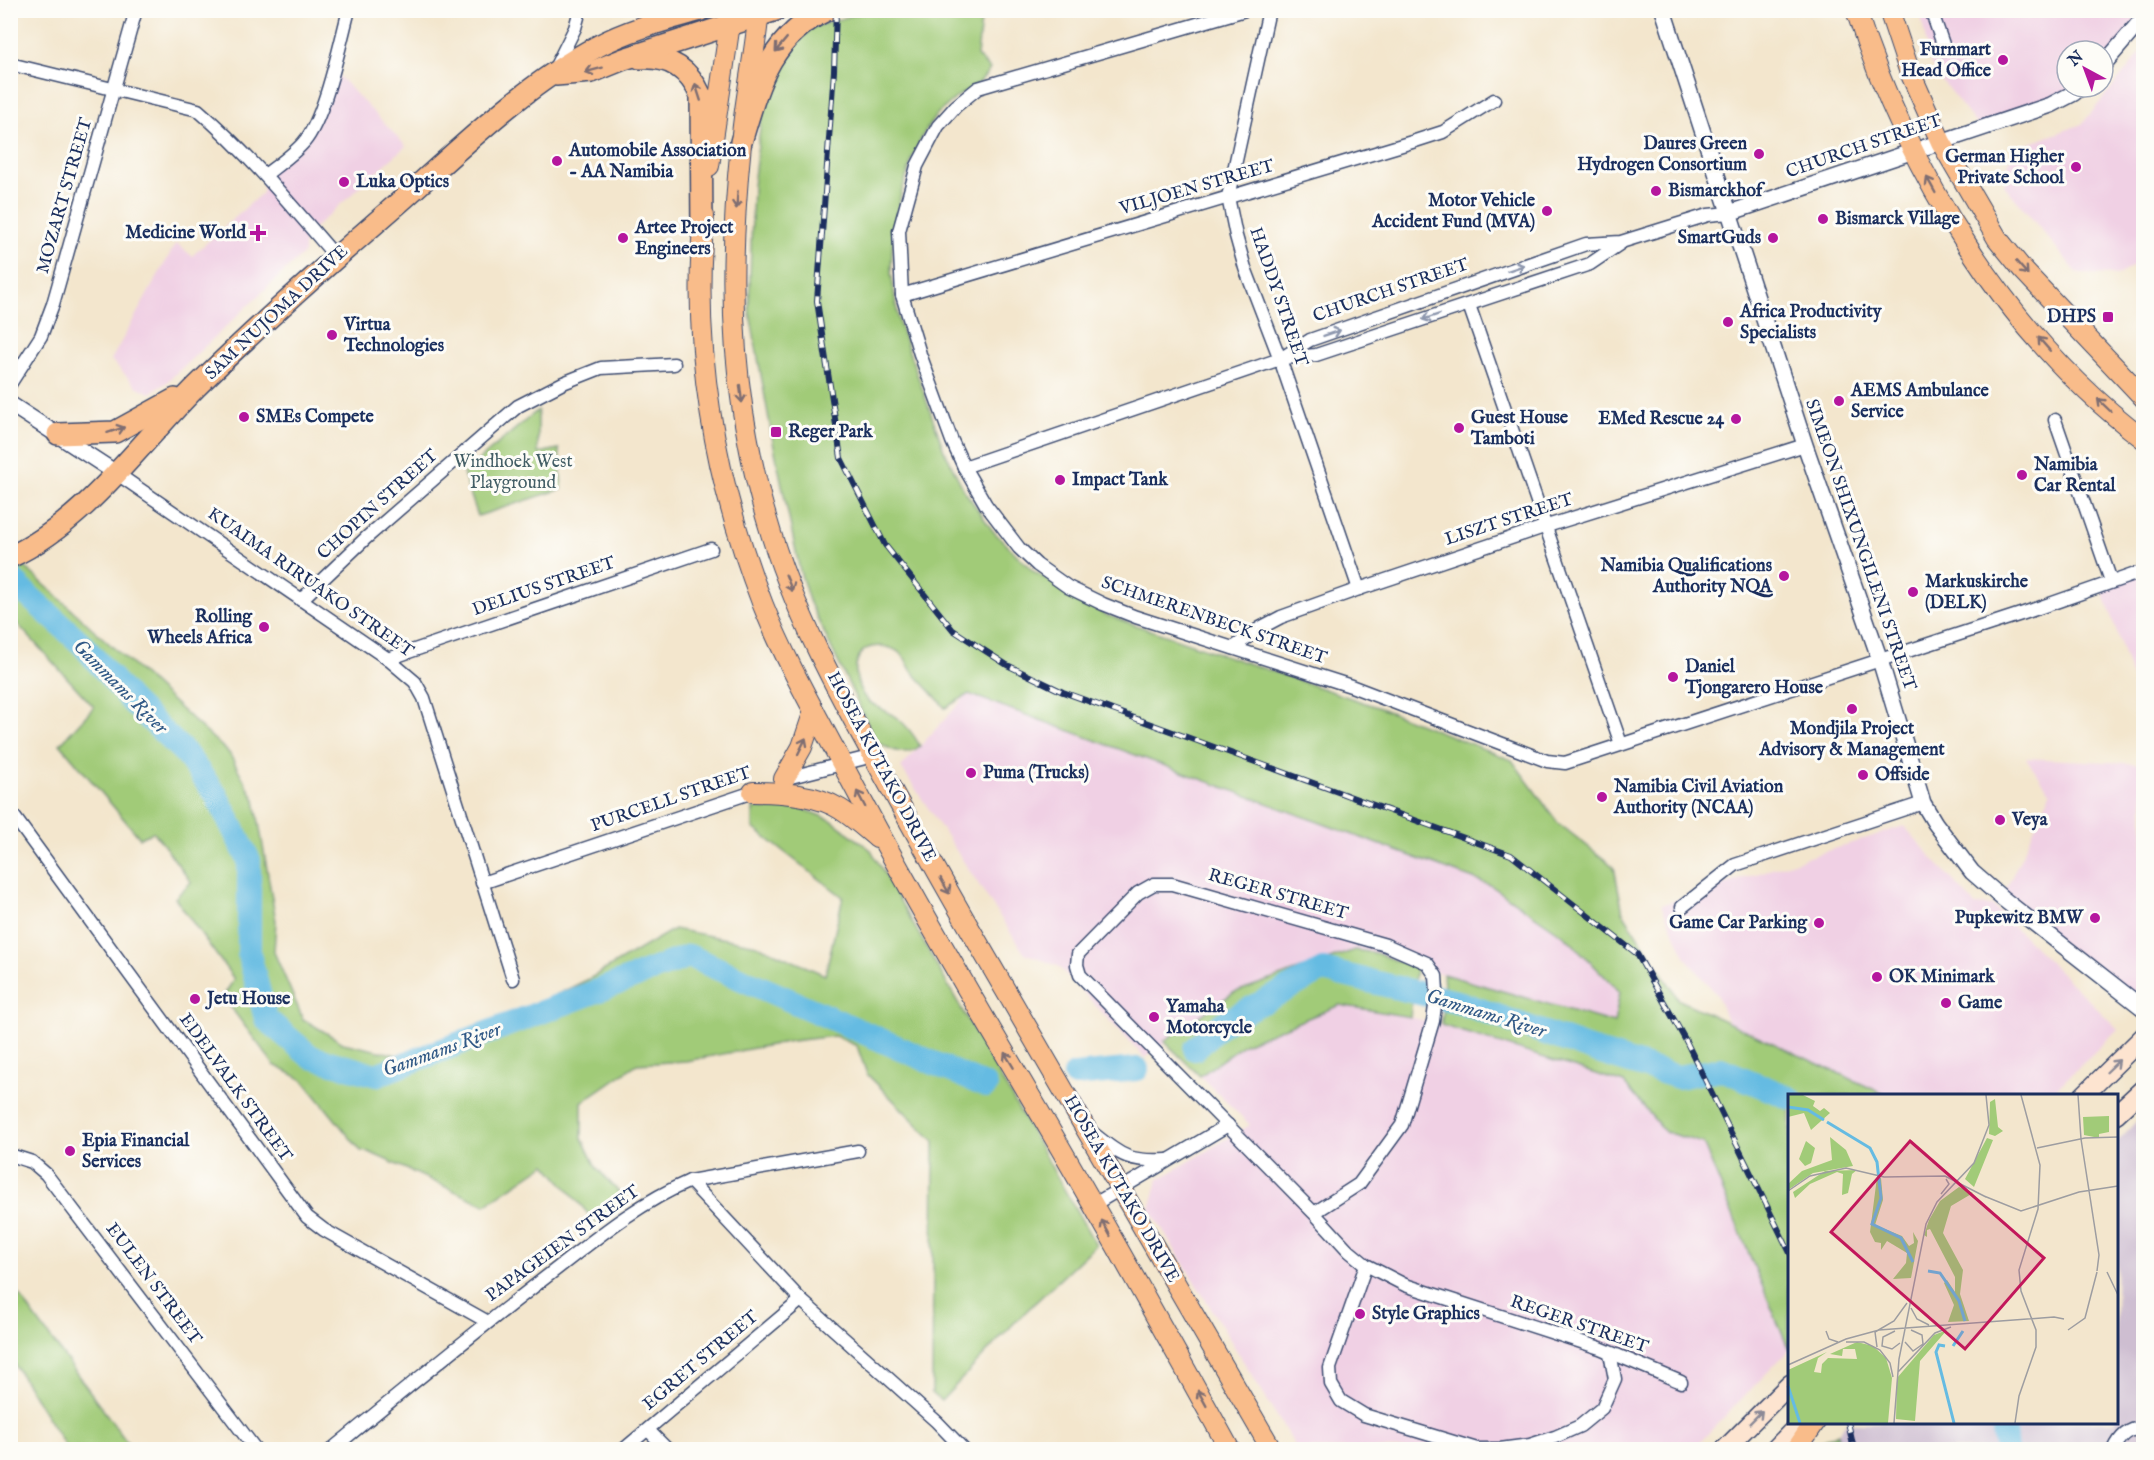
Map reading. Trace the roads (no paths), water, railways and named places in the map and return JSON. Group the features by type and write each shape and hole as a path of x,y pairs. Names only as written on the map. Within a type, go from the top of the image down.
{"highway":[{"name":"SAM NUJOMA DRIVE","path":"17,554 71,516 116,473 198,386 336,258 487,124 551,75 599,46 641,27 701,10"},
{"path":"741,142 765,69 777,50 809,19 827,10"},
{"path":"551,75 592,72 731,18 764,12"},
{"path":"624,59 655,57 668,61 694,81 700,96 702,233"},
{"path":"58,434 115,432 198,386"}],"main road":[{"path":"1856,10 1867,45 1912,152 1969,248 2020,317 2067,371 2123,424 2144,439"},
{"path":"1888,10 1909,70 1941,142 1997,238 2023,270 2144,398"},
{"name":"HOSEA KUTAKO DRIVE","path":"764,12 741,142 733,269 735,346 743,410 755,475 773,541 806,624 873,756 950,895 1272,1449"},
{"name":"HOSEA KUTAKO DRIVE","path":"731,18 710,150 702,233 701,336 709,410 722,481 764,608 814,711 884,843 1093,1205 1230,1449"},
{"path":"784,779 802,747 814,711"},
{"path":"753,792 791,794 815,799 839,808 884,843"},
{"path":"2084,1094 2144,1036"},
{"path":"2118,1112 2144,1088"},
{"path":"1724,1449 1788,1386"},
{"path":"1774,1449 1799,1424"},
{"path":"1796,1449 1814,1424"}],"street":[{"name":"MOZART STREET","path":"10,384 41,336 53,304 136,10"},
{"path":"266,176 305,141 318,117 349,10"},
{"path":"551,75 575,28 580,10"},
{"name":"SCHMERENBECK STREET","path":"1245,10 978,88 956,106 938,126 917,166 899,231 902,295 924,365 952,441 986,504 1019,548 1068,587 1137,617 1351,687 1547,761 1565,763 2024,613 2144,571"},
{"name":"HADDY STREET","path":"1269,10 1228,197 1245,268 1280,359 1359,589"},
{"name":"SIMEON SHIXUNGILENI STREET","path":"1663,10 1804,444 1880,660 1923,803 1972,872 2001,898 2144,1009"},
{"path":"1931,10 1945,50"},
{"path":"2115,51 2144,17"},
{"path":"10,64 198,110 266,176 336,258"},
{"name":"CHURCH STREET","path":"1280,359 1310,340 1575,247 1586,244 1621,243 1708,215 1729,213 2051,105 2062,99"},
{"name":"VILJOEN STREET","path":"902,295 1345,164 1443,132 1494,100"},
{"name":"CHURCH STREET","path":"964,467 1280,359 1316,355 1590,264 1621,243"},
{"path":"1469,305 1621,744"},
{"name":"CHOPIN STREET","path":"302,600 366,538 518,406 563,383 601,368 674,364"},
{"name":"KUAIMA RIRUAKO STREET","path":"10,404 116,473 388,659 415,682 424,698 513,979"},
{"path":"2055,420 2111,581"},
{"name":"LISZT STREET","path":"1233,648 1260,628 1281,617 1359,589 1804,444"},
{"name":"DELIUS STREET","path":"388,659 711,549"},
{"name":"PURCELL STREET","path":"482,883 753,792 784,779 873,756"},
{"path":"1682,907 1735,865 1923,803"},
{"name":"EDELVALK STREET","path":"10,811 307,1217 324,1230 488,1322"},
{"name":"REGER STREET","path":"1314,1213 1359,1184 1402,1125 1433,1021 1437,991 1436,976 1427,963 1386,945 1172,884 1154,884 1138,893 1078,954 1077,965 1080,975 1349,1251 1366,1265 1405,1285 1610,1353 1681,1382"},
{"path":"1084,1125 1118,1154 1142,1161 1169,1160"},
{"path":"1093,1205 1228,1125"},
{"name":"PAPAGEIEN STREET","path":"331,1449 488,1322 616,1223 669,1190 690,1181 858,1151"},
{"name":"EULEN STREET","path":"10,1155 32,1162 46,1174 256,1449"},
{"path":"690,1181 801,1300 938,1422 964,1449"},
{"path":"1366,1265 1330,1368 1331,1384 1341,1401 1364,1415 1477,1449 1530,1445 1580,1426 1602,1408 1615,1379 1610,1353"},
{"name":"EGRET STREET","path":"623,1449 801,1300"},
{"path":"2114,1449 2122,1436 2138,1427 2144,1428"},
{"path":"648,1430 668,1449"}],"waterway":[{"name":"Gammams River","path":"10,576 22,590 82,644 132,702 186,754 216,795 249,860 249,954 266,1019 311,1057 376,1075 689,956 986,1086"},
{"name":"Gammams River","path":"1195,1049 1223,1023 1323,970 1461,1003 1601,1053 1678,1077 1721,1069 1788,1097"},
{"name":"Gammams River","path":"1075,1075 1137,1069"},
{"name":"Gammams River","path":"2003,1424 2006,1450"}],"railway":[{"path":"836,10 834,71 817,301 841,458 885,545 953,630 1007,665 1063,692 1511,855 1637,954 1686,1041 1788,1249"},
{"path":"1848,1424 1854,1450"}],"place":[{"name":"Furnmart Head Office","path":"2003,60"},
{"name":"Daures Green Hydrogen Consortium","path":"1759,154"},
{"name":"Automobile Association - AA Namibia","path":"557,161"},
{"name":"German Higher Private School","path":"2076,167"},
{"name":"Luka Optics","path":"344,182"},
{"name":"Bismarckhof","path":"1656,191"},
{"name":"Motor Vehicle Accident Fund (MVA)","path":"1547,211"},
{"name":"Bismarck Village","path":"1823,219"},
{"name":"Medicine World","path":"258,233"},
{"name":"Artee Project Engineers","path":"623,238"},
{"name":"SmartGuds","path":"1773,238"},
{"name":"DHPS","path":"2108,317"},
{"name":"Africa Productivity Specialists","path":"1728,322"},
{"name":"Virtua Technologies","path":"332,335"},
{"name":"AEMS Ambulance Service","path":"1839,401"},
{"name":"SMEs Compete","path":"244,417"},
{"name":"EMed Rescue 24","path":"1736,419"},
{"name":"Guest House Tamboti","path":"1459,428"},
{"name":"Reger Park","path":"776,432"},
{"name":"Namibia Car Rental","path":"2022,475"},
{"name":"Impact Tank","path":"1060,480"},
{"name":"Namibia Qualifications Authority NQA","path":"1784,576"},
{"name":"Markuskirche (DELK)","path":"1913,592"},
{"name":"Rolling Wheels Africa","path":"264,627"},
{"name":"Daniel Tjongarero House","path":"1673,677"},
{"name":"Mondjila Project Advisory & Management","path":"1852,709"},
{"name":"Puma (Trucks)","path":"971,773"},
{"name":"Offside","path":"1863,775"},
{"name":"Namibia Civil Aviation Authority (NCAA)","path":"1602,797"},
{"name":"Veya","path":"2000,820"},
{"name":"Pupkewitz BMW","path":"2095,918"},
{"name":"Game Car Parking","path":"1819,923"},
{"name":"OK Minimark","path":"1877,977"},
{"name":"Jetu House","path":"195,999"},
{"name":"Game","path":"1946,1003"},
{"name":"Yamaha Motorcycle","path":"1154,1017"},
{"name":"Epia Financial Services","path":"70,1151"},
{"name":"Style Graphics","path":"1360,1314"}],"park label":[{"name":"Windhoek West Playground","path":"513,472"}]}
